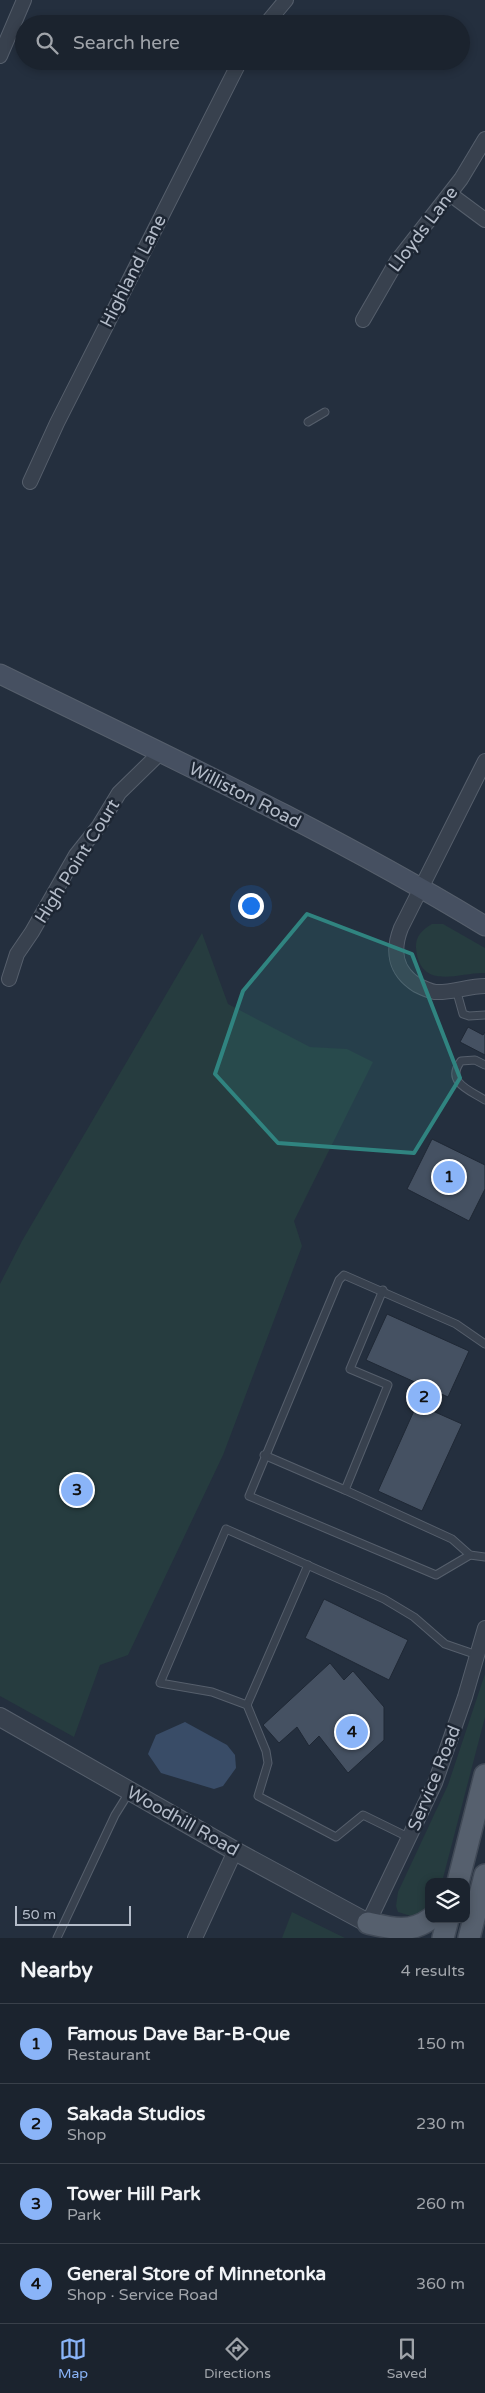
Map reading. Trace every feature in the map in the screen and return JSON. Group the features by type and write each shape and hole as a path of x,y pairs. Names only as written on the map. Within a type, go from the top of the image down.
{"main road":[{"name":"Williston Road","path":"0,674 262,803 422,888 485,926"},
{"path":"459,1878 485,1775"},
{"path":"452,1878 470,1836"},
{"path":"469,1938 485,1875"},
{"path":"475,1916 478,1938"},
{"path":"368,1923 402,1930 425,1923"},
{"path":"368,1923 384,1938"},
{"path":"443,1938 447,1923"}],"street":[{"path":"18,15 24,0"},
{"path":"274,15 286,0"},
{"path":"0,56 15,21"},
{"name":"Highland Lane","path":"30,482 57,423 235,70"},
{"name":"Lloyds Lane","path":"363,320 397,261 450,194 485,139"},
{"path":"450,194 485,220"},
{"name":"High Point Court","path":"9,980 17,954 32,932 76,855 99,826 120,793 160,752"},
{"path":"485,761 397,940 396,961 403,973 423,988 433,992 485,986"},
{"name":"Service Road","path":"368,1923 435,1783 452,1737 485,1628"},
{"name":"Woodhill Road","path":"0,1717 235,1851 368,1923"},
{"path":"195,1938 235,1851"}],"lane":[{"path":"308,422 325,412"},
{"path":"456,990 463,1014 469,1016 485,1014"},
{"path":"485,1065 475,1060 461,1061 455,1074 456,1081 485,1100"},
{"path":"470,1555 436,1575 248,1496 339,1280 344,1274 456,1324 485,1344"},
{"path":"345,1490 388,1385 350,1369 383,1290"},
{"path":"264,1455 452,1539 470,1555 485,1557"},
{"path":"247,1705 212,1692 160,1683 226,1529 384,1598 414,1617 445,1644 477,1655"},
{"path":"308,1565 247,1705 266,1751 268,1763 258,1796 336,1838 363,1815 410,1838"},
{"path":"57,1938 115,1815 130,1791"}],"highlighted area":[{"path":"307,914 412,954 460,1078 414,1153 278,1143 215,1074 243,991"}],"green space":[{"path":"432,924 443,924 485,948 485,973 442,977 433,975 425,970 419,962 416,944 420,933"},
{"path":"202,933 228,1004 310,1047 347,1049 373,1062 294,1221 302,1246 223,1455 128,1655 100,1665 74,1737 0,1696 0,1284 22,1241"},
{"path":"485,1674 485,1717 443,1878 425,1878 425,1910 414,1917 398,1912 396,1906 398,1892 448,1785"},
{"path":"292,1912 345,1938 282,1938"}],"water":[{"path":"185,1722 227,1745 235,1755 236,1768 223,1786 214,1789 161,1773 148,1754 156,1735"}],"building":[{"path":"468,1027 483,1035 485,1032 485,1055 460,1042"},
{"path":"432,1139 485,1165 485,1189 469,1221 407,1189"},
{"path":"387,1314 469,1351 448,1397 366,1360"},
{"path":"417,1404 462,1424 422,1511 378,1491"},
{"path":"324,1599 408,1640 389,1680 305,1638"},
{"path":"330,1663 344,1680 353,1671 384,1707 384,1740 348,1773 319,1736 309,1746 297,1727 279,1743 263,1725"}],"place":[{"name":"Famous Dave Bar-B-Que","path":"449,1177"},
{"name":"Sakada Studios","path":"424,1397"},
{"name":"Tower Hill Park","path":"77,1490"},
{"name":"General Store of Minnetonka","path":"352,1732"}]}
